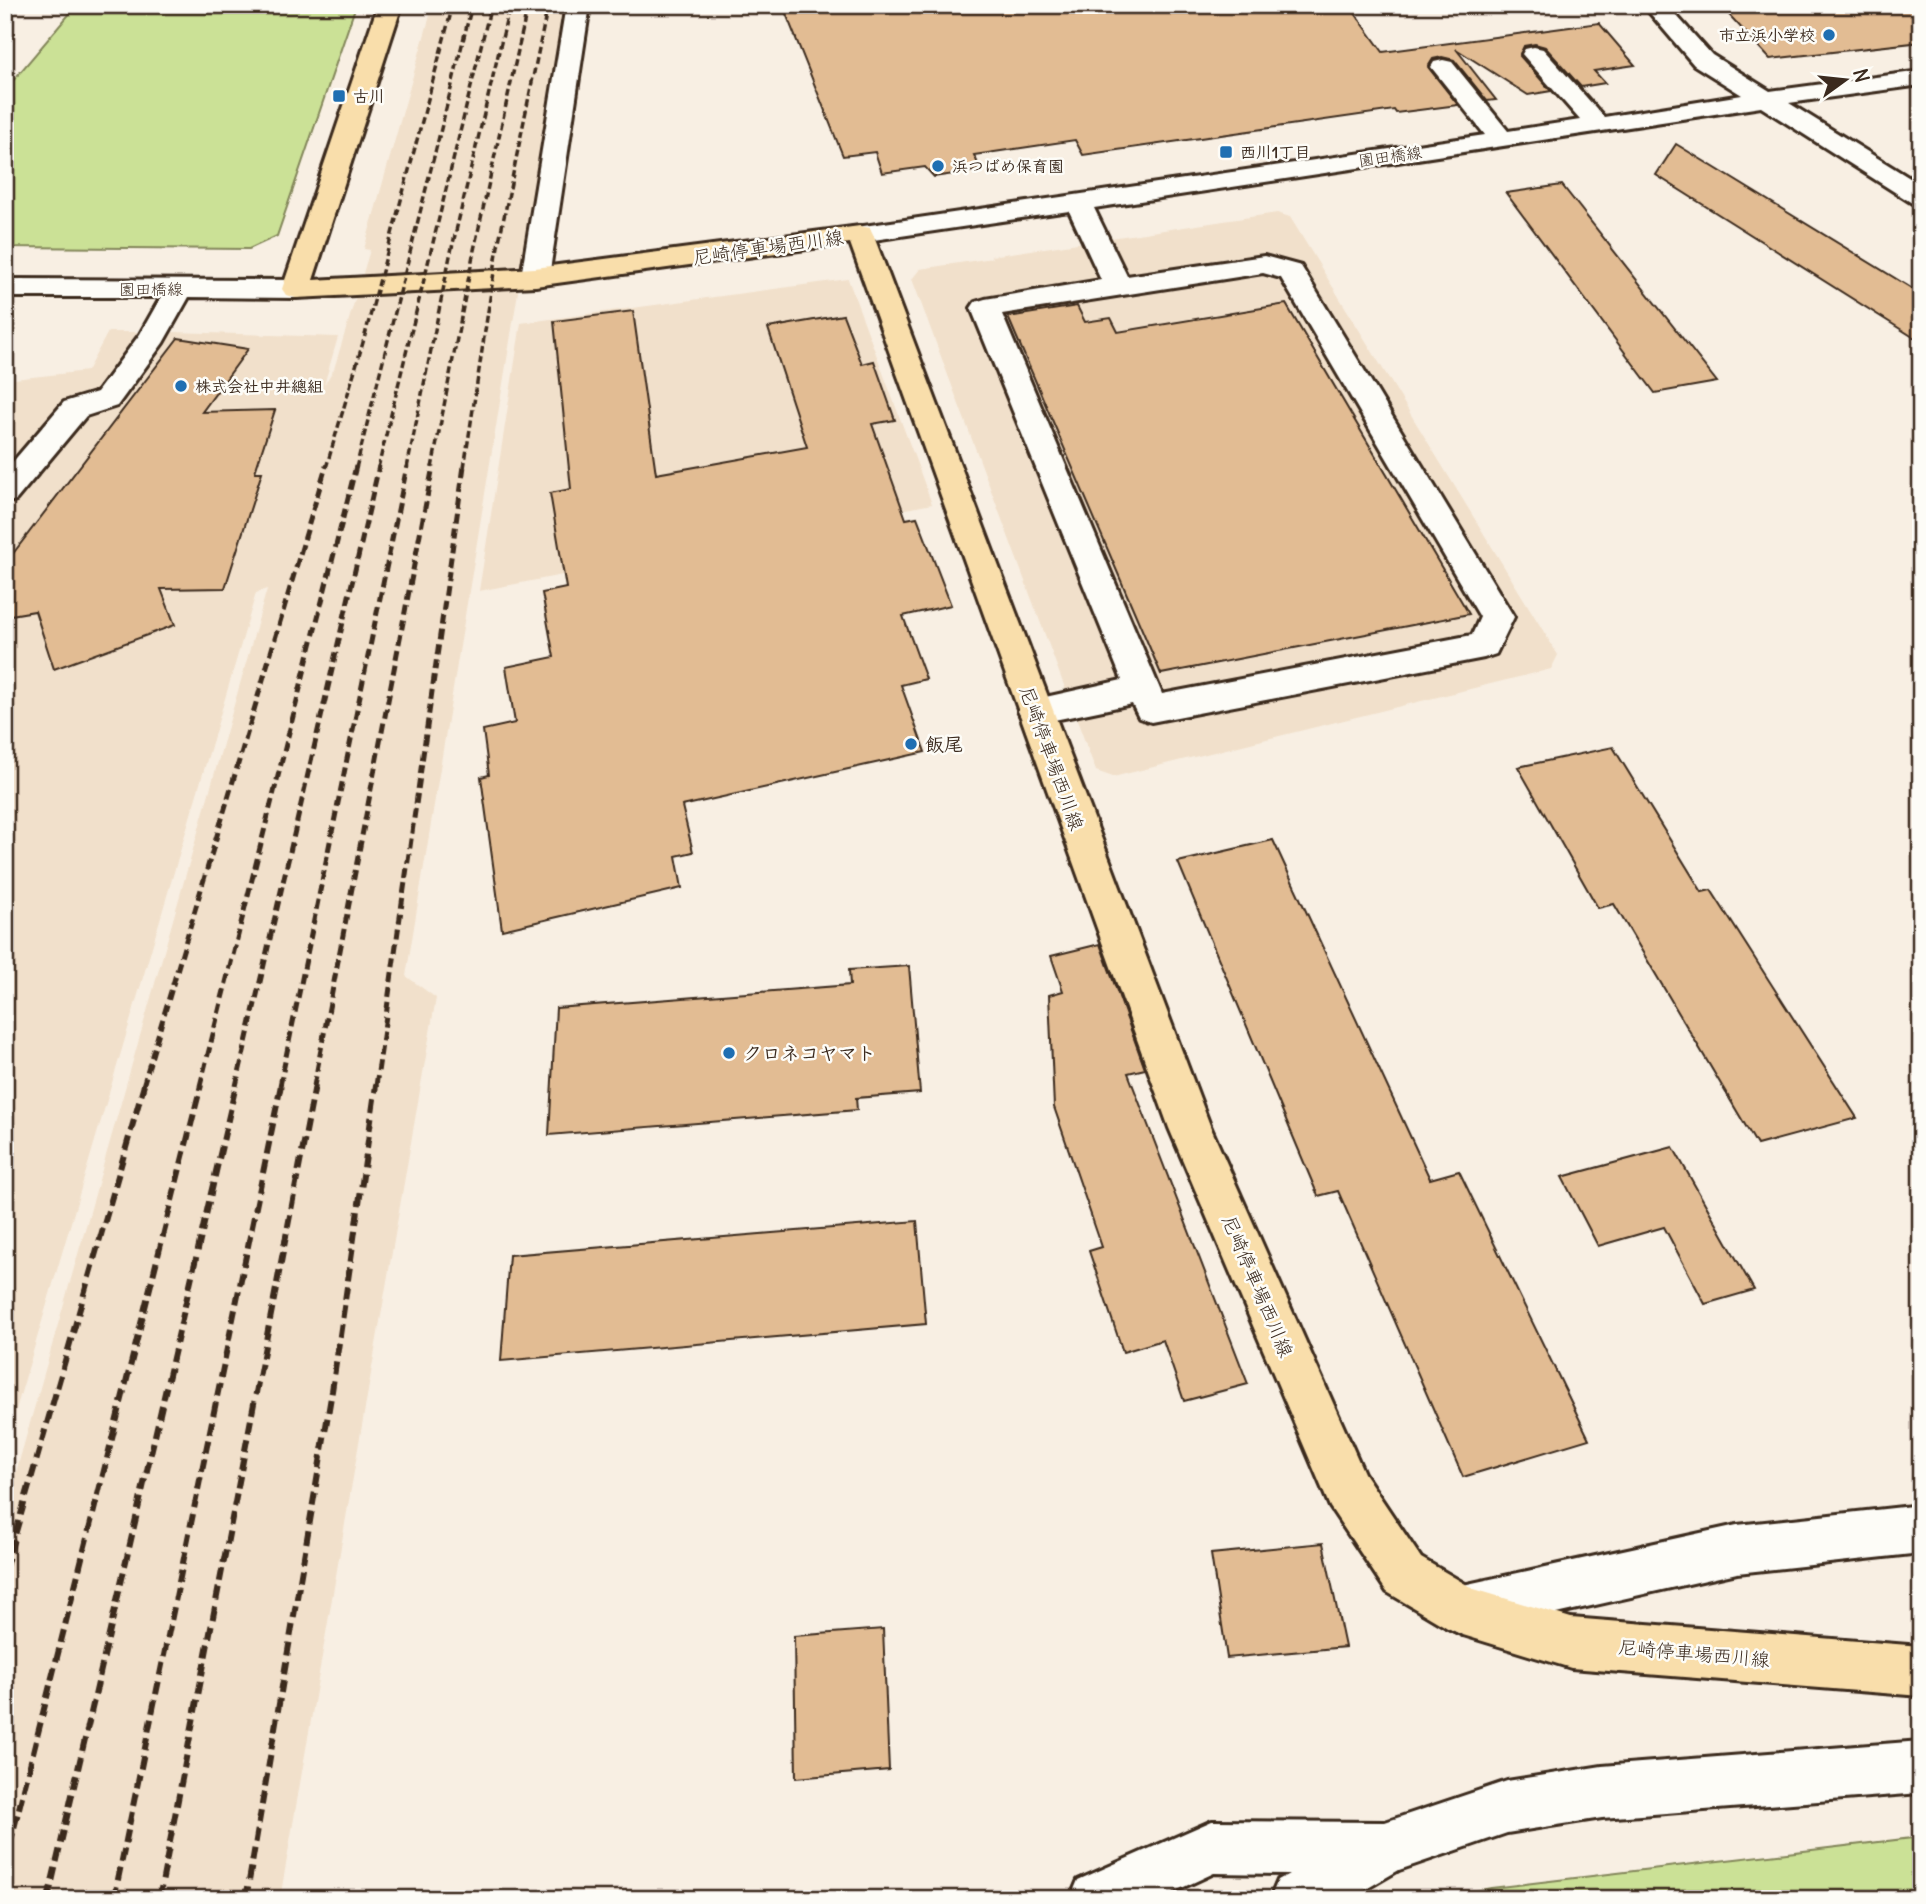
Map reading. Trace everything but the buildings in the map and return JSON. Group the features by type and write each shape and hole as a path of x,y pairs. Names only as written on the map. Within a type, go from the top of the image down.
{"main road":[{"path":"296,289 390,5"},
{"name":"尼崎停車場西川線","path":"296,289 535,277 860,234 1190,1128 1347,1490 1404,1575 1463,1610 1571,1643 1921,1671"}],"street":[{"path":"535,277 578,5"},
{"path":"1654,5 1703,60 1921,197"},
{"path":"1534,54 1598,125"},
{"path":"1443,67 1502,140"},
{"name":"園田橋線","path":"860,234 1921,78"},
{"path":"1078,202 1118,286"},
{"path":"1264,264 1291,272 1497,617 1484,645 1151,709 985,308 1118,286 1264,264"},
{"name":"園田橋線","path":"5,288 296,289"},
{"path":"5,492 75,409 107,399 153,337 179,289"},
{"path":"1035,711 1143,689"},
{"path":"1463,1610 1737,1549 1921,1530"},
{"path":"1297,1899 1386,1848 1507,1807 1602,1792 1921,1767"},
{"path":"1097,1899 1212,1846 1386,1848"}],"shaded area":[{"path":"433,5 565,5 406,976 436,998 280,1899 5,1899 5,1511 267,589 256,593 5,1447 5,380 87,371 108,332 173,332 338,337 324,385 334,369 370,250 364,249"},
{"path":"1277,213 1290,217 1558,655 1551,669 1113,777 1096,771 912,279 920,269 992,258 991,256"},
{"path":"848,279 932,504 479,591 521,323"}],"green space":[{"path":"77,5 356,5 277,236 249,249 5,247 5,90"},
{"path":"1921,1837 1921,1899 1436,1899 1491,1888"}],"railway":[{"path":"326,468 364,339 453,5"},
{"path":"356,468 472,5"},
{"path":"378,468 491,5"},
{"path":"407,468 450,256 510,5"},
{"path":"432,468 474,250 528,5"},
{"path":"464,468 498,246 548,5"},
{"path":"143,1086 326,466"},
{"path":"200,1086 356,466"},
{"path":"236,1086 379,466"},
{"path":"280,1086 407,466"},
{"path":"314,1086 433,466"},
{"path":"376,1086 464,466"},
{"path":"5,1570 144,1085"},
{"path":"5,1864 201,1085"},
{"path":"48,1899 236,1085"},
{"path":"114,1899 281,1085"},
{"path":"159,1899 315,1085"},
{"path":"246,1899 332,1391 376,1085"}],"place":[{"name":"市立浜小学校","path":"1829,35"},
{"name":"古川","path":"339,96"},
{"name":"西川1丁目","path":"1226,152"},
{"name":"浜つばめ保育園","path":"938,166"},
{"name":"株式会社中井總組","path":"181,386"},
{"name":"飯尾","path":"911,744"},
{"name":"クロネコヤマト","path":"729,1053"}]}
